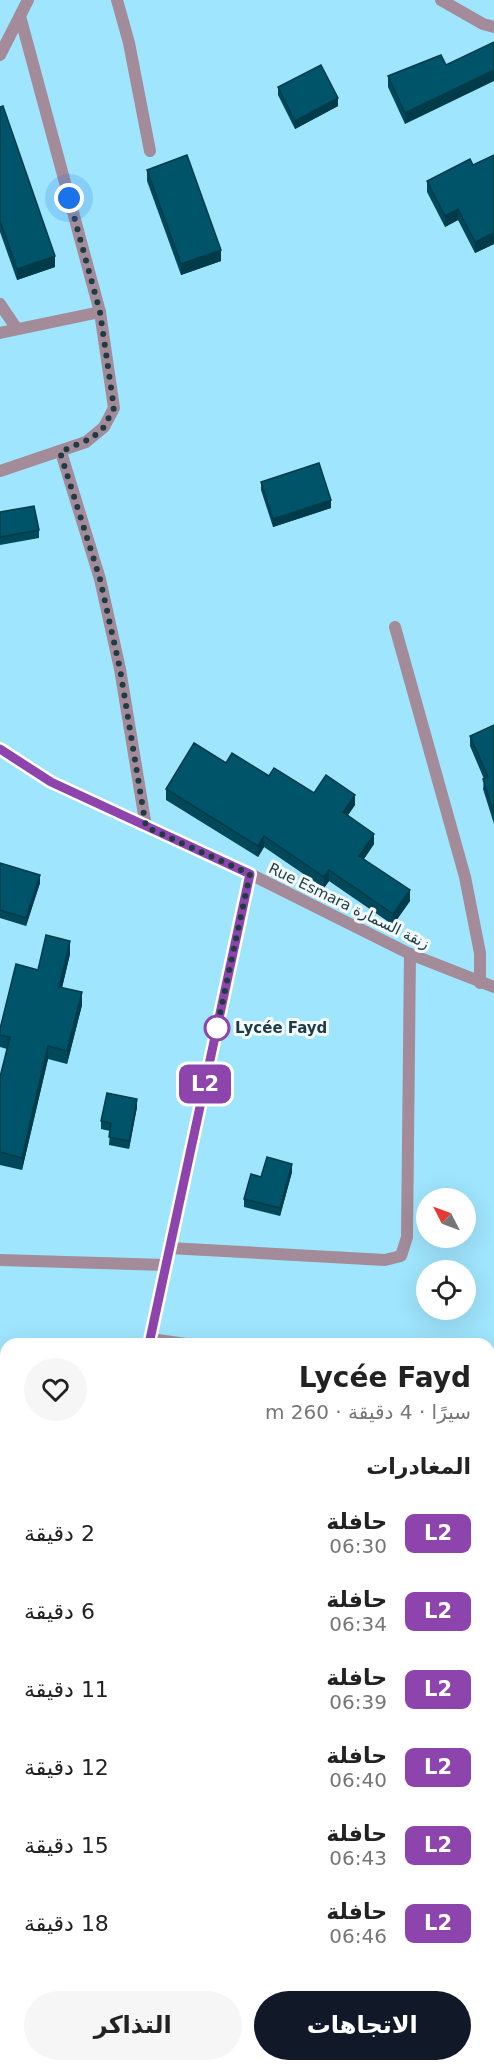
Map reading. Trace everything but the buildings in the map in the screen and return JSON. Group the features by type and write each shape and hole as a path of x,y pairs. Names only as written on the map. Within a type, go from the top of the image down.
{"street":[{"path":"0,55 28,0"},
{"path":"117,0 129,43 150,151"},
{"path":"441,0 483,24 494,27"},
{"path":"0,471 60,452 92,438 104,427 114,408 100,312 20,16"},
{"path":"0,304 17,329"},
{"path":"0,333 100,312"},
{"path":"60,452 100,579 120,669 146,827"},
{"path":"394,627 465,877 480,953 480,983"},
{"name":"Rue Esmara زنقة السمارة","path":"0,749 51,782 250,874 410,954 494,987"},
{"path":"150,1338 250,874"},
{"path":"169,1248 385,1260 401,1256 407,1237 410,954"},
{"path":"0,1260 101,1265 166,1264"}],"bus line":[{"name":"L2","path":"0,749 51,782 250,874 150,1338"}],"place":[{"name":"Lycée Fayd","path":"217,1028"}],"route":[{"path":"69,198 100,312 114,408 104,427 92,438 60,452 100,579 120,669 146,827 250,874 216,1032 217,1028"}]}
